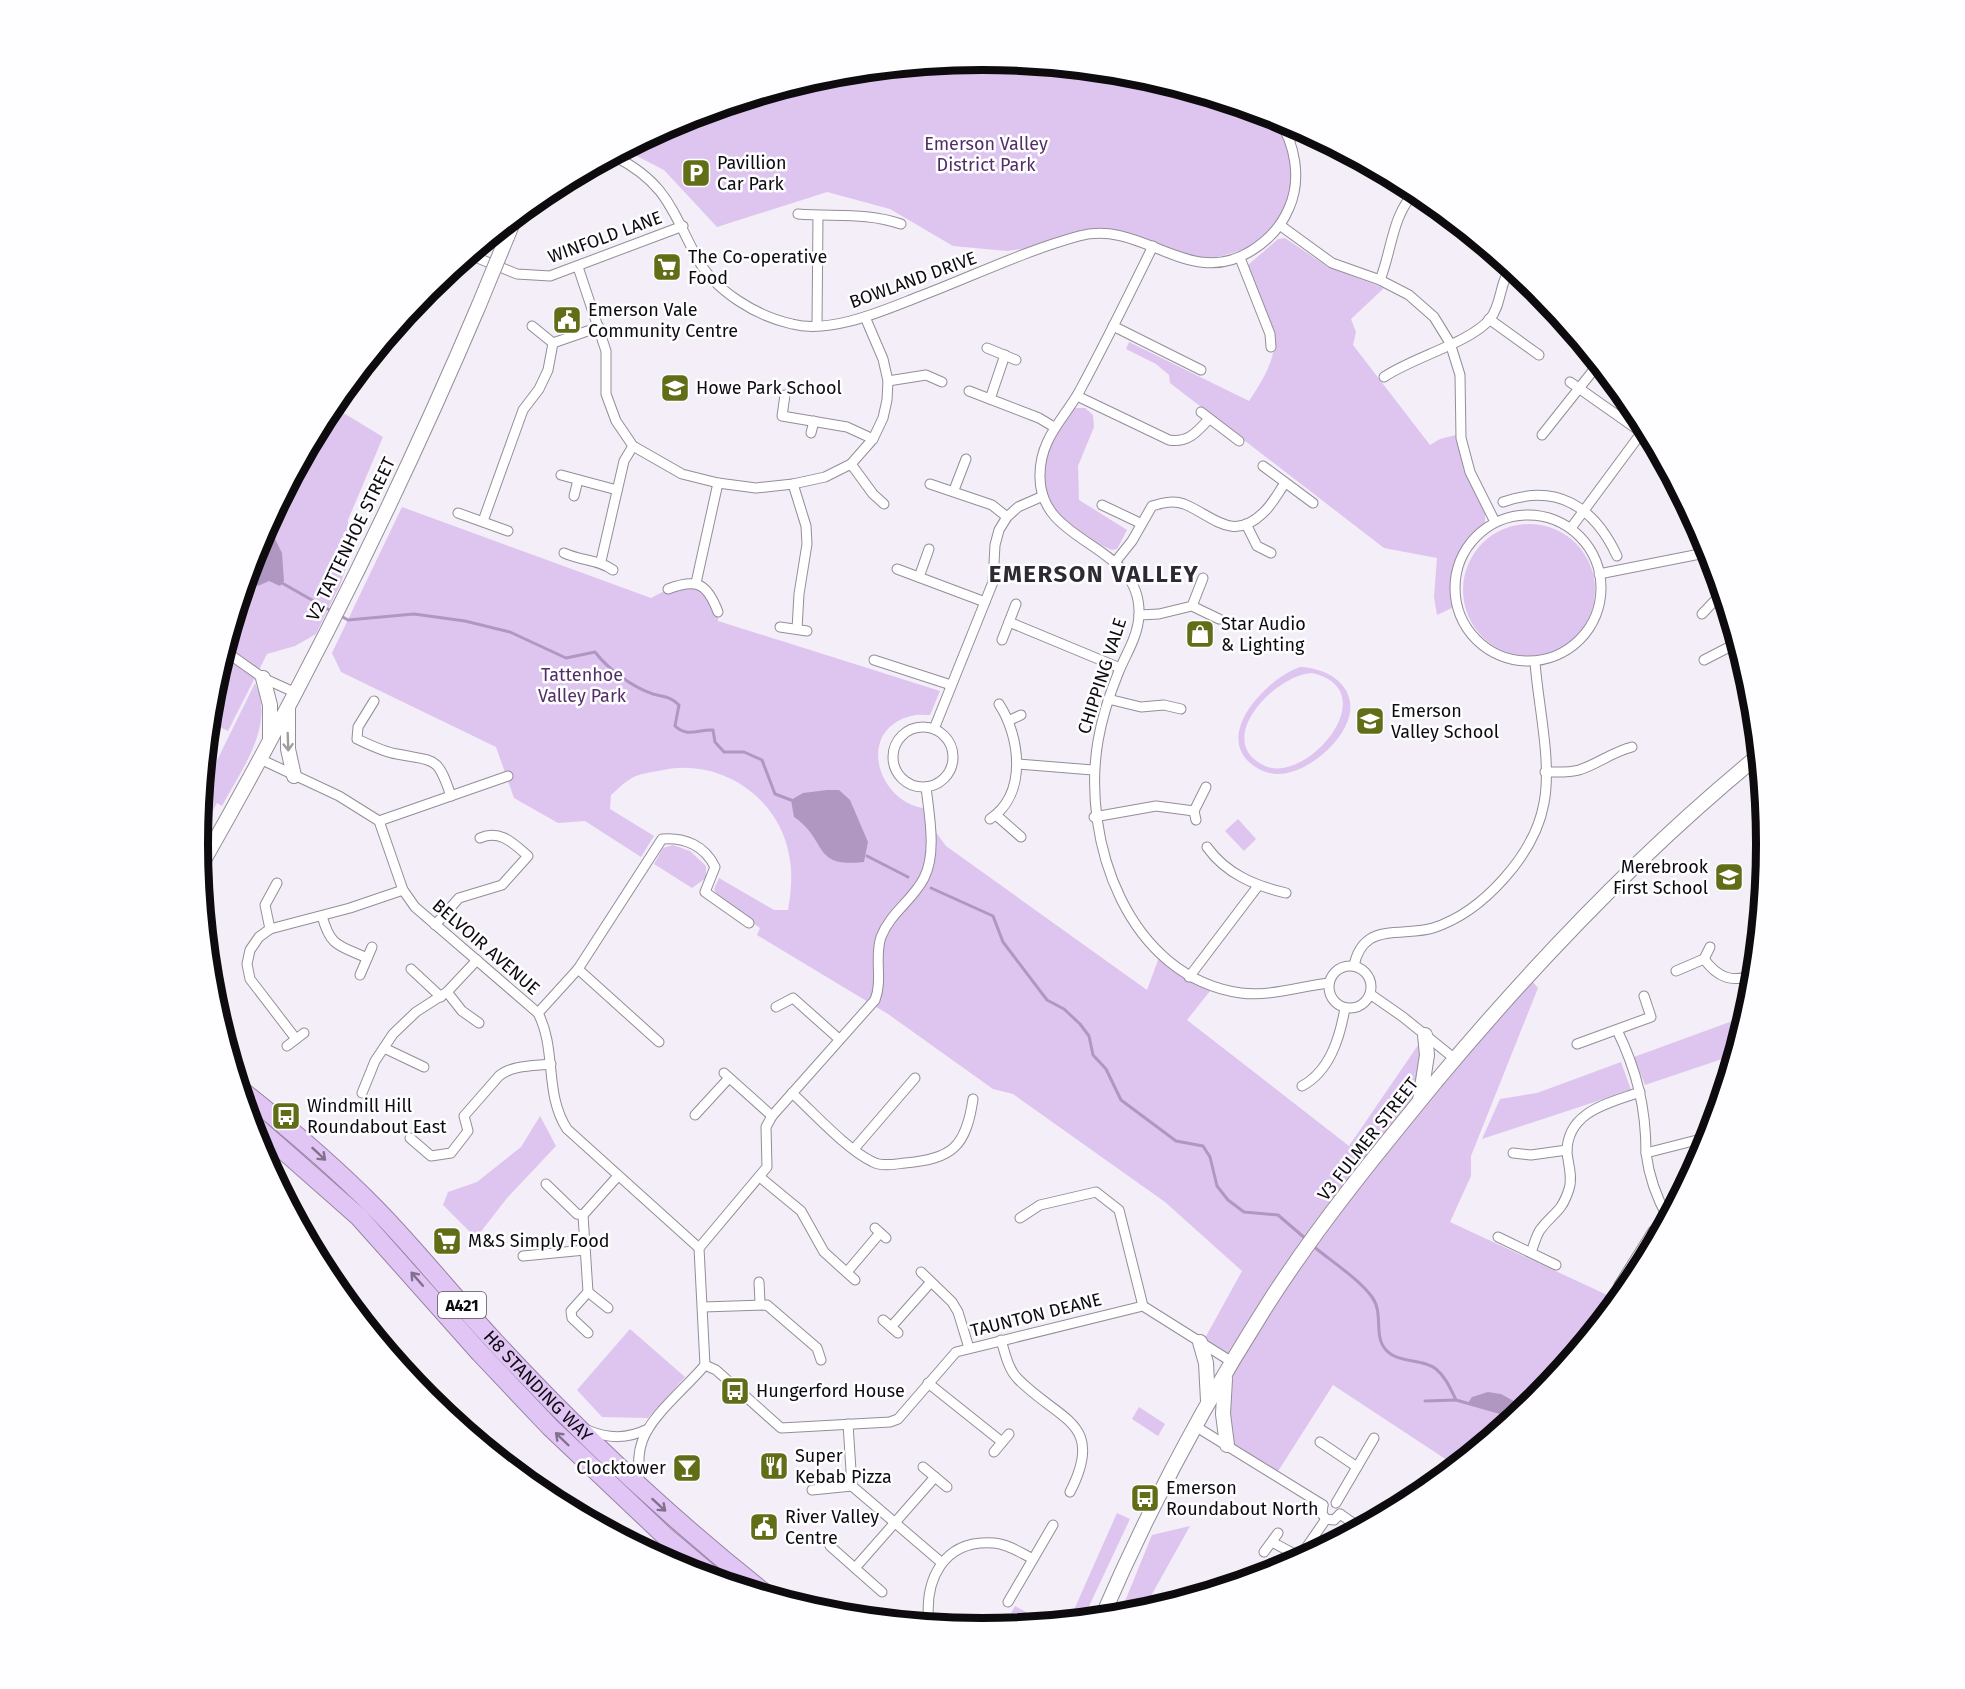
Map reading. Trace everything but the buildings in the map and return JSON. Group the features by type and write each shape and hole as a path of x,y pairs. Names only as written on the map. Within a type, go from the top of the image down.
{"highway":[{"name":"H8 STANDING WAY","path":"252,1099 315,1151 377,1210 495,1342 573,1423 680,1523 751,1582"},
{"name":"H8 STANDING WAY","path":"264,1132 300,1162 359,1217 480,1353 550,1427 666,1537 698,1564"}],"street":[{"path":"1286,132 1295,156 1296,180 1291,204 1281,226 1332,263 1380,280 1409,295 1434,317 1450,343 1460,375 1461,438 1470,472 1495,522"},
{"path":"1289,138 1294,136"},
{"name":"BOWLAND DRIVE","path":"621,161 656,185 671,203 698,260 731,295 762,314 793,325 818,325 866,317 1080,236 1100,232 1126,235 1194,263 1215,264 1240,258 1264,243 1281,226"},
{"path":"1380,280 1393,242 1398,216 1409,198"},
{"path":"798,214 883,217 901,224"},
{"path":"818,216 818,325"},
{"name":"WINFOLD LANE","path":"478,258 517,274 531,277 550,276 683,226"},
{"name":"V2 TATTENHOE STREET","path":"208,853 296,693 346,594 434,411 509,231"},
{"name":"CHIPPING VALE","path":"1153,246 1077,396 1054,428 1042,454 1040,476 1043,496 1062,526 1116,561 1131,580 1139,615 1135,639 1108,699 1093,770 1095,816 1102,854 1115,887 1133,920 1161,952 1189,977 1242,993 1276,992 1329,982"},
{"path":"1214,253 1215,264"},
{"path":"1240,258 1270,334 1271,347"},
{"path":"578,267 606,351 606,394 616,421 633,446 682,474 718,483 756,488 794,484 825,477 851,464 873,439 883,418 888,381 884,359 866,317"},
{"path":"1384,377 1394,365 1479,330 1496,310 1505,274"},
{"path":"1489,320 1528,341 1539,355"},
{"path":"532,326 553,343"},
{"path":"1113,326 1201,370"},
{"path":"553,343 599,327"},
{"path":"483,521 523,410 539,389 548,370 553,343"},
{"path":"987,348 1016,360"},
{"path":"1183,361 1187,350"},
{"path":"990,399 1005,355"},
{"path":"1542,435 1579,389 1592,368"},
{"path":"888,381 926,375 942,382"},
{"path":"1570,382 1632,424"},
{"path":"969,391 1039,418 1054,428"},
{"path":"785,395 782,416 847,427 873,439"},
{"path":"1077,396 1169,440 1182,442 1196,434 1209,419"},
{"path":"1201,412 1239,441"},
{"path":"811,433 813,421"},
{"path":"1570,528 1639,436"},
{"path":"601,561 624,461 633,446"},
{"path":"954,490 966,459"},
{"path":"851,464 873,494 884,504"},
{"path":"1263,466 1313,503"},
{"path":"561,475 617,490"},
{"path":"574,496 579,480"},
{"path":"696,583 718,483"},
{"path":"1116,561 1132,541 1140,523 1152,506 1167,501 1183,504 1218,524 1233,526 1246,524 1265,512 1285,483"},
{"path":"780,627 802,630 799,594 807,544 806,526 794,484"},
{"path":"930,484 954,490 992,505 1007,517"},
{"path":"866,502 873,494"},
{"path":"1503,502 1525,494 1568,500 1584,510 1611,542 1617,555"},
{"path":"934,729 985,602 995,571 995,545 1007,517 1018,507 1043,496"},
{"path":"1102,505 1140,523"},
{"path":"458,513 508,531"},
{"path":"1536,515 1556,520 1570,528 1585,542 1595,560 1599,574 1599,603 1586,633 1565,651 1551,659 1522,662 1492,653 1477,642 1465,627 1458,612 1455,591 1457,568 1466,548 1483,529 1495,522 1514,516 1536,515"},
{"path":"1246,524 1257,546 1271,553"},
{"path":"919,577 929,549"},
{"path":"564,553 582,561 601,561 613,570"},
{"path":"1599,574 1700,554"},
{"path":"897,569 985,602"},
{"path":"1192,606 1203,578"},
{"path":"668,589 684,583 696,583 709,592 718,612"},
{"path":"1702,614 1716,599"},
{"path":"1002,640 1016,604"},
{"path":"1139,615 1159,614 1192,606 1219,619"},
{"path":"1009,622 1120,668"},
{"path":"1704,660 1730,646"},
{"path":"232,656 263,678 296,693"},
{"path":"893,666 897,656"},
{"path":"874,660 951,685"},
{"path":"1354,966 1356,955 1371,939 1381,934 1433,928 1461,914 1491,891 1530,844 1544,801 1545,772 1535,662"},
{"path":"263,678 270,705 270,740"},
{"path":"1108,699 1141,707 1164,705 1181,709"},
{"path":"374,701 358,727 357,740 388,752 434,761 442,771 451,796"},
{"path":"999,704 1010,720 1018,764 1005,804 993,817 1021,837"},
{"path":"288,707 288,748 294,776"},
{"path":"1010,720 1021,715"},
{"path":"915,728 934,729 949,742 953,761 944,779 926,787 907,783 895,768 893,758 899,739 906,732 915,728"},
{"path":"1545,772 1576,771 1594,764 1612,752 1632,747"},
{"path":"260,759 339,796 380,820 508,776"},
{"name":"V3 FULMER STREET","path":"1106,1608 1133,1546 1195,1426 1228,1368 1292,1268 1331,1215 1419,1102 1520,984 1626,874 1752,762"},
{"path":"1018,764 1093,770"},
{"path":"639,1486 639,1458 642,1442 648,1429 705,1365 699,1248 761,1178 767,1167 766,1127 772,1116 875,1000 880,987 879,941 885,926 925,877 929,856 930,824 926,787"},
{"path":"1095,816 1156,806 1195,816 1206,787"},
{"name":"BELVOIR AVENUE","path":"380,820 403,890 415,907 538,1013 545,1028 555,1104 561,1119 576,1138 617,1177 699,1248"},
{"path":"435,925 459,898 502,885 528,856 508,838 493,834 480,838"},
{"path":"538,1013 578,969 662,839 677,838 696,846 710,856 715,867 705,891 749,923"},
{"path":"1212,850 1226,866 1258,886 1286,893"},
{"path":"270,929 265,905 278,883"},
{"path":"1189,977 1258,886"},
{"path":"287,1046 300,1036 250,979 247,964 250,950 259,937 270,929 322,916 403,890"},
{"path":"322,916 328,938 337,946 367,958"},
{"path":"360,975 372,947"},
{"path":"1676,971 1704,959 1710,947"},
{"path":"1704,959 1717,974 1727,979 1745,978"},
{"path":"362,1093 393,1034 416,1012 444,995 477,960"},
{"path":"1354,966 1369,976 1370,994 1363,1004 1345,1008 1330,996 1329,982 1335,971 1354,966"},
{"path":"411,969 479,1023"},
{"path":"578,969 659,1042"},
{"path":"1370,994 1455,1059"},
{"path":"1577,1044 1651,1017 1644,996"},
{"path":"776,1007 793,998 839,1039"},
{"path":"1302,1086 1314,1079 1327,1062 1337,1041 1345,1008"},
{"path":"1617,1030 1635,1068 1646,1118 1646,1153 1653,1188 1664,1211"},
{"path":"1419,1102 1427,1055 1425,1035"},
{"path":"384,1048 424,1067"},
{"path":"416,1129 408,1140 424,1151 438,1156 451,1153 468,1131 464,1116 506,1071 550,1064"},
{"path":"695,1115 726,1076 772,1116"},
{"path":"854,1149 915,1078"},
{"path":"1531,1252 1540,1230 1563,1207 1571,1184 1567,1150 1576,1123 1589,1111 1640,1092"},
{"path":"792,1093 854,1149 879,1165 936,1160 946,1155 965,1134 973,1099"},
{"path":"1646,1153 1698,1140"},
{"path":"1530,1144 1531,1155"},
{"path":"1513,1153 1531,1155 1567,1150"},
{"path":"588,1333 572,1318 571,1311 588,1292 583,1215 617,1177"},
{"path":"761,1178 801,1211 824,1252 855,1280"},
{"path":"546,1184 577,1214 583,1215"},
{"path":"1020,1218 1040,1205 1096,1192 1119,1210 1143,1306 1200,1341 1228,1368 1223,1414 1227,1445"},
{"path":"1643,1247 1654,1230"},
{"path":"847,1272 881,1233"},
{"path":"1498,1237 1557,1265"},
{"path":"523,1256 585,1250"},
{"path":"921,1272 952,1302 958,1312 969,1348"},
{"path":"759,1282 760,1303"},
{"path":"883,1320 895,1330 931,1282"},
{"path":"588,1292 608,1308"},
{"path":"703,1307 760,1303 767,1305 817,1348 821,1360"},
{"name":"TAUNTON DEANE","path":"705,1365 716,1370 781,1428 890,1422 898,1419 956,1352 1143,1306"},
{"path":"1001,1340 1010,1368 1016,1378 1070,1422 1079,1434 1085,1451 1082,1468 1070,1492"},
{"path":"1200,1341 1206,1363 1208,1403"},
{"path":"928,1383 1002,1442"},
{"path":"573,1423 610,1438 635,1435 648,1429"},
{"path":"848,1424 852,1486 942,1563"},
{"path":"1195,1426 1323,1505"},
{"path":"994,1452 1009,1434"},
{"path":"1336,1503 1374,1438"},
{"path":"1320,1442 1329,1454 1357,1467"},
{"path":"923,1467 947,1488"},
{"path":"855,1568 935,1477"},
{"path":"812,1490 852,1486"},
{"path":"1323,1505 1331,1501 1336,1503"},
{"path":"1336,1503 1340,1514 1354,1523"},
{"path":"1323,1505 1322,1514 1326,1519 1335,1520 1340,1514"},
{"path":"1307,1547 1326,1519"},
{"path":"1008,1602 1053,1525"},
{"path":"1264,1552 1275,1537 1293,1554"},
{"path":"929,1617 929,1587 942,1563 963,1549 995,1543 1033,1559"},
{"path":"830,1546 882,1592"}],"green space":[{"name":"Emerson Valley District Park","path":"982,70 1084,77 1133,85 1183,97 1279,129 1292,158 1291,204 1264,243 1203,262 1150,240 1096,238 1007,251 953,246 890,209 827,192 717,227 664,170 633,154 686,129 782,97 832,85 881,77"},
{"path":"1285,238 1328,267 1384,288 1351,319 1356,332 1353,345 1430,445 1440,439 1456,435 1468,478 1485,511 1485,523 1465,544 1456,560 1452,584 1454,607 1437,615 1434,597 1437,558 1384,548 1170,383 1169,375 1156,364 1126,349 1129,342 1249,401 1263,378 1271,360 1274,345 1268,320 1247,266 1278,239"},
{"path":"1073,408 1085,408 1093,415 1094,427 1078,466 1079,500 1127,530 1117,549 1112,550 1097,543 1069,524 1049,500 1044,486 1043,470 1048,446"},
{"path":"341,411 383,437 348,520 349,559 340,585 316,634 295,646 267,654 228,731 218,726 235,644 250,596 267,548 288,502 312,457"},
{"name":"Tattenhoe Valley Park","path":"402,507 651,598 668,589 696,583 718,612 718,621 940,691 930,715 911,716 894,724 883,736 878,751 880,766 886,782 896,795 911,804 929,809 930,824 946,846 1147,990 1161,952 1214,986 1187,1020 1349,1146 1425,1035 1420,1100 1528,976 1538,988 1471,1156 1471,1176 1450,1222 1611,1297 1564,1355 1530,1392 1450,1462 1333,1385 1275,1476 1227,1445 1232,1362 1204,1340 1242,1271 1165,1202 1013,1094 993,1089 888,1014 757,935 760,928 719,899 714,889 719,878 774,910 788,910 791,883 789,855 783,834 760,799 744,786 725,776 705,770 684,768 635,776 611,795 610,809 654,836 641,857 585,821 558,823 514,798 496,747 341,672 332,653"},
{"path":"1529,524 1554,529 1576,543 1590,565 1595,590 1590,615 1576,637 1554,651 1529,656 1504,651 1482,637 1468,615 1463,590 1468,565 1482,543 1504,529"},
{"path":"1300,667 1312,668 1333,677 1342,684 1347,693 1350,714 1339,737 1321,755 1299,769 1274,774 1263,771 1246,759 1239,745 1239,730 1257,698 1285,674","holes":["1312,673 1333,683 1342,697 1341,715 1332,733 1318,749 1301,762 1282,768 1265,766 1250,755 1244,741 1247,726 1255,710 1267,696 1297,676"]},
{"path":"255,683 260,699 261,715 254,747 222,806 217,803 211,814 212,770"},
{"path":"1238,819 1256,839 1244,851 1225,831"},
{"path":"673,845 690,851 706,866 706,878 692,888 654,864 663,848"},
{"path":"1736,1020 1726,1058 1645,1085 1634,1057"},
{"path":"1621,1062 1631,1090 1482,1139 1500,1099 1537,1093"},
{"path":"540,1116 556,1146 507,1198 476,1238 443,1205 448,1192 477,1182 521,1147"},
{"path":"630,1329 685,1377 648,1418 602,1417 577,1390"},
{"path":"1139,1407 1165,1424 1158,1436 1132,1419"},
{"path":"1117,1513 1130,1519 1086,1612 1072,1613"},
{"path":"1190,1526 1149,1600 1123,1606 1152,1535"},
{"path":"1015,1606 1035,1617 1033,1617 1009,1617"}],"shaded area":[{"path":"273,535 282,553 284,581 280,586 269,581 258,586 255,581"},
{"path":"839,790 850,800 868,842 864,862 847,863 828,857 805,826 794,817 791,800 803,793"},
{"path":"1488,1392 1501,1394 1518,1403 1506,1414 1468,1403 1472,1397"}],"waterway":[{"path":"282,583 333,612"},
{"path":"339,615 348,620 414,614 465,621 510,632 566,658 595,652 607,665 629,682 645,691 676,702 679,705 675,726 680,730 684,732 713,730 715,742 724,752 744,752 762,760 775,794 791,800"},
{"path":"867,856 908,877"},
{"path":"931,888 993,916 1003,942 1047,1000 1064,1009 1089,1036 1093,1055 1106,1069 1121,1100 1176,1141 1203,1146 1210,1157 1217,1186 1228,1200 1244,1212 1278,1215 1306,1239"},
{"path":"1313,1246 1352,1277 1372,1297 1376,1303 1380,1338 1386,1350 1397,1357 1424,1363 1436,1369 1456,1400 1506,1414"},
{"path":"1425,1401 1456,1400"}],"place":[{"name":"Pavillion Car Park","path":"696,173"},
{"name":"The Co-operative Food","path":"667,267"},
{"name":"Emerson Vale Community Centre","path":"567,320"},
{"name":"Howe Park School","path":"675,388"},
{"name":"Star Audio & Lighting","path":"1200,634"},
{"name":"Emerson Valley School","path":"1370,721"},
{"name":"Merebrook First School","path":"1729,877"},
{"name":"Windmill Hill Roundabout East","path":"286,1116"},
{"name":"M&S Simply Food","path":"447,1241"},
{"name":"Hungerford House","path":"735,1391"},
{"name":"Super Kebab Pizza","path":"774,1466"},
{"name":"Clocktower","path":"687,1468"},
{"name":"Emerson Roundabout North","path":"1145,1498"},
{"name":"River Valley Centre","path":"764,1527"}],"district":[{"name":"EMERSON VALLEY","path":"1094,574"}]}
